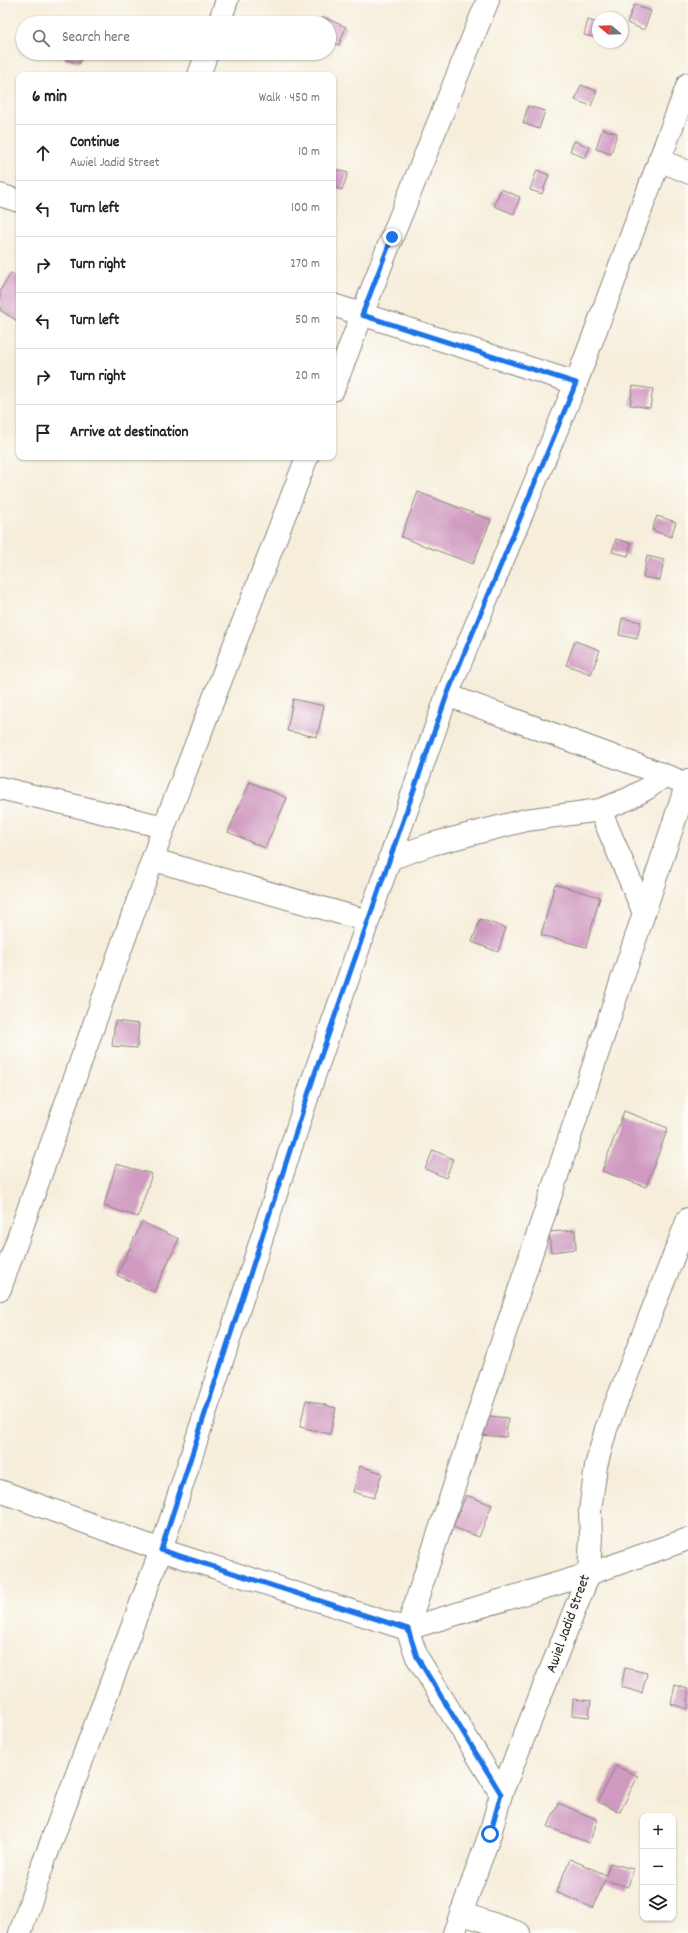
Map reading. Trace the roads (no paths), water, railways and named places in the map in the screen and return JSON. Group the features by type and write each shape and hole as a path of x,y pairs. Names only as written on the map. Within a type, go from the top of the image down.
{"street":[{"path":"221,16 227,0"},
{"path":"336,382 488,0"},
{"path":"200,72 204,60"},
{"path":"20,1933 43,1864 161,1550 315,1073 447,695 576,383 688,84"},
{"path":"659,160 688,172"},
{"path":"0,195 16,200"},
{"path":"336,306 576,383"},
{"path":"0,1289 154,860 164,827 306,460"},
{"path":"447,695 664,776 688,782 408,1629 417,1657 501,1794"},
{"path":"389,859 432,844 526,820 600,810 628,799 646,789 664,776"},
{"path":"0,788 164,827"},
{"path":"600,810 644,913"},
{"path":"154,860 368,921"},
{"name":"Awiel Jadid Street","path":"457,1923 490,1834 501,1794 589,1574 591,1503 596,1466 604,1436 688,1219"},
{"path":"0,1491 161,1550 408,1629 589,1574 688,1539"},
{"path":"457,1923 519,1933"}]}
